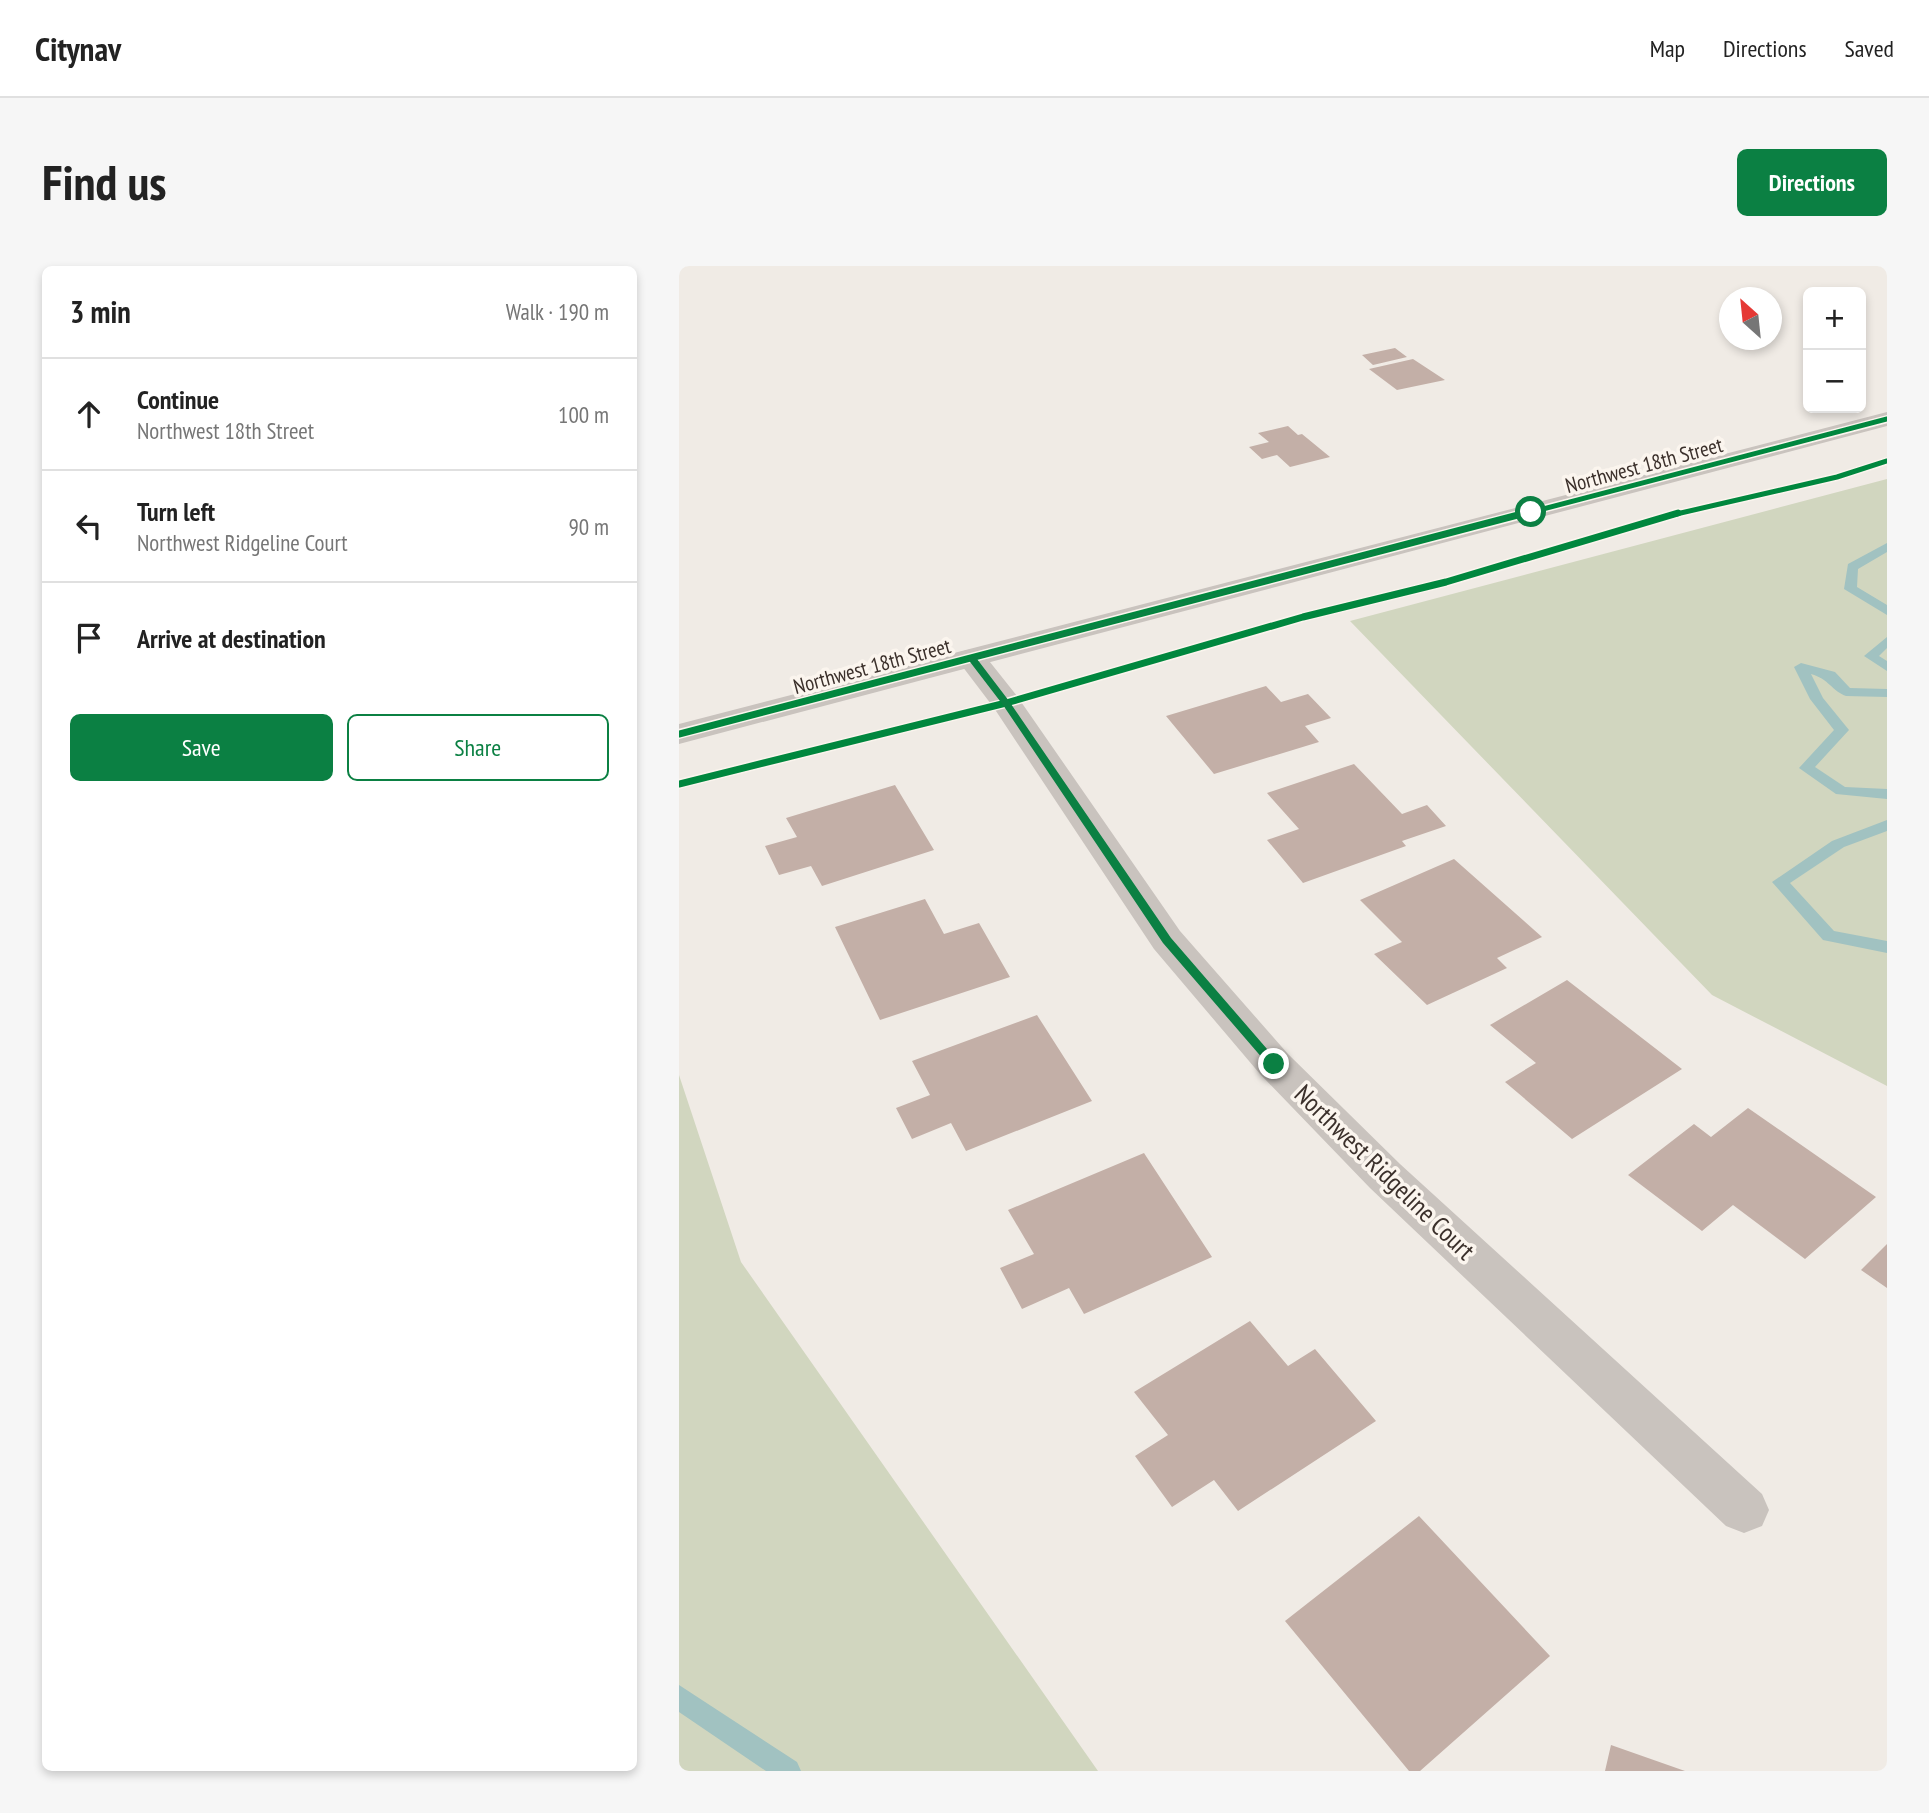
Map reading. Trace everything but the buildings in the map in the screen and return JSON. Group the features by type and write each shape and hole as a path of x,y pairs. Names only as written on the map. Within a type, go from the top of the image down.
{"street":[{"name":"Northwest 18th Street","path":"679,734 1887,419"},
{"name":"Northwest Ridgeline Court","path":"971,658 1006,703 1167,940 1274,1064 1385,1176 1744,1510"}],"green space":[{"path":"1887,479 1887,1086 1712,995 1350,621"},
{"path":"679,1075 741,1262 1098,1771 679,1771"}],"waterway":[{"path":"1887,547 1852,567 1850,589 1887,611"},
{"path":"1887,641 1871,656 1887,667"},
{"path":"1887,693 1846,692 1830,675 1801,667 1817,699 1842,730 1806,768 1841,791 1887,794"},
{"path":"1887,825 1838,844 1780,882 1829,936 1887,947"},
{"path":"679,1697 788,1771"}],"cycle path":[{"path":"679,734 1887,419"},
{"path":"679,784 1006,703 1303,617 1446,582 1615,530 1708,505 1837,477 1887,461"}],"route":[{"path":"1274,1064 1167,940 1006,703 971,658 1531,512"}]}
